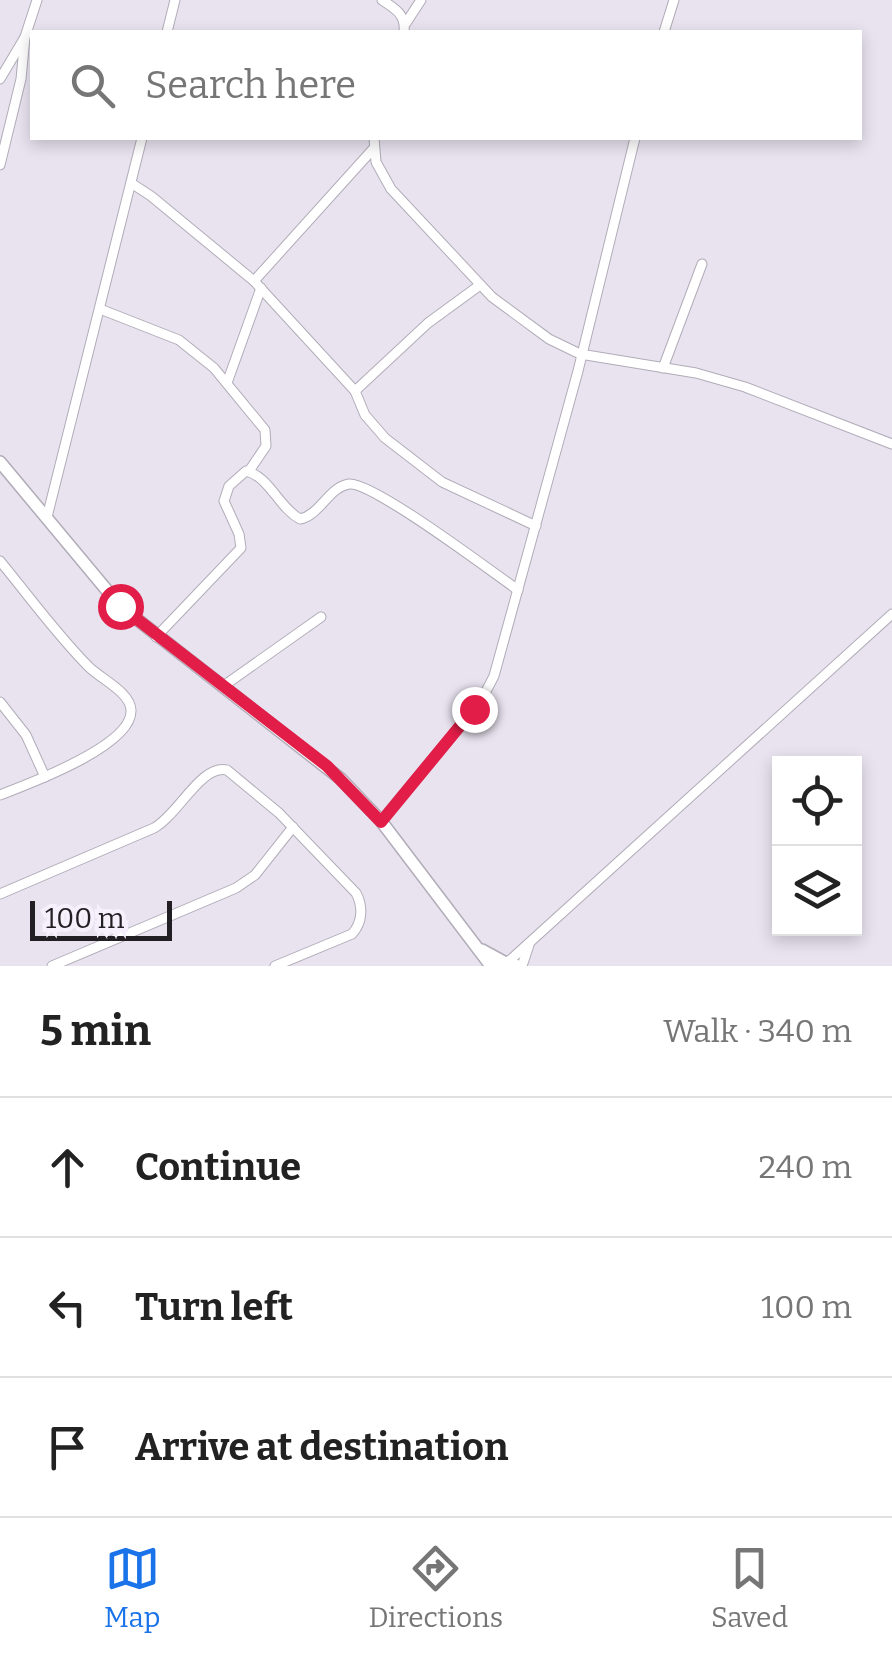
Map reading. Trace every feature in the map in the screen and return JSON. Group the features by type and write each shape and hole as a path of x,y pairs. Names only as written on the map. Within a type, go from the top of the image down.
{"street":[{"path":"0,165 37,0"},
{"path":"168,30 175,0"},
{"path":"382,0 402,15 405,28"},
{"path":"405,28 420,0"},
{"path":"665,30 674,0"},
{"path":"0,79 26,38"},
{"path":"47,517 142,140"},
{"path":"381,822 482,699 494,676 634,140"},
{"path":"227,383 258,284 374,143"},
{"path":"374,143 376,162 391,189 480,285 549,339 580,354 746,387 892,444"},
{"path":"131,183 258,284 354,391 371,424 442,482 536,526"},
{"path":"663,368 702,264"},
{"path":"354,391 398,348 480,285"},
{"path":"100,310 179,340 200,354 266,430 266,446 250,471"},
{"path":"0,462 120,606 327,766 381,822 478,948 507,965 892,614"},
{"path":"156,636 240,548 239,534 224,500 229,486 242,472 256,474 300,519 310,516 342,486 357,484 426,524 518,590"},
{"path":"0,561 80,658 126,698 131,710 126,724 98,752 0,795"},
{"path":"222,687 321,617"},
{"path":"0,702 26,735 45,777"},
{"path":"0,894 154,828 173,815 205,775 214,769 227,770 293,827 356,892 362,905 358,926 352,934 276,966"},
{"path":"52,966 236,888 254,875 293,827"}],"route":[{"path":"120,606 327,766 381,822 474,709"}]}
